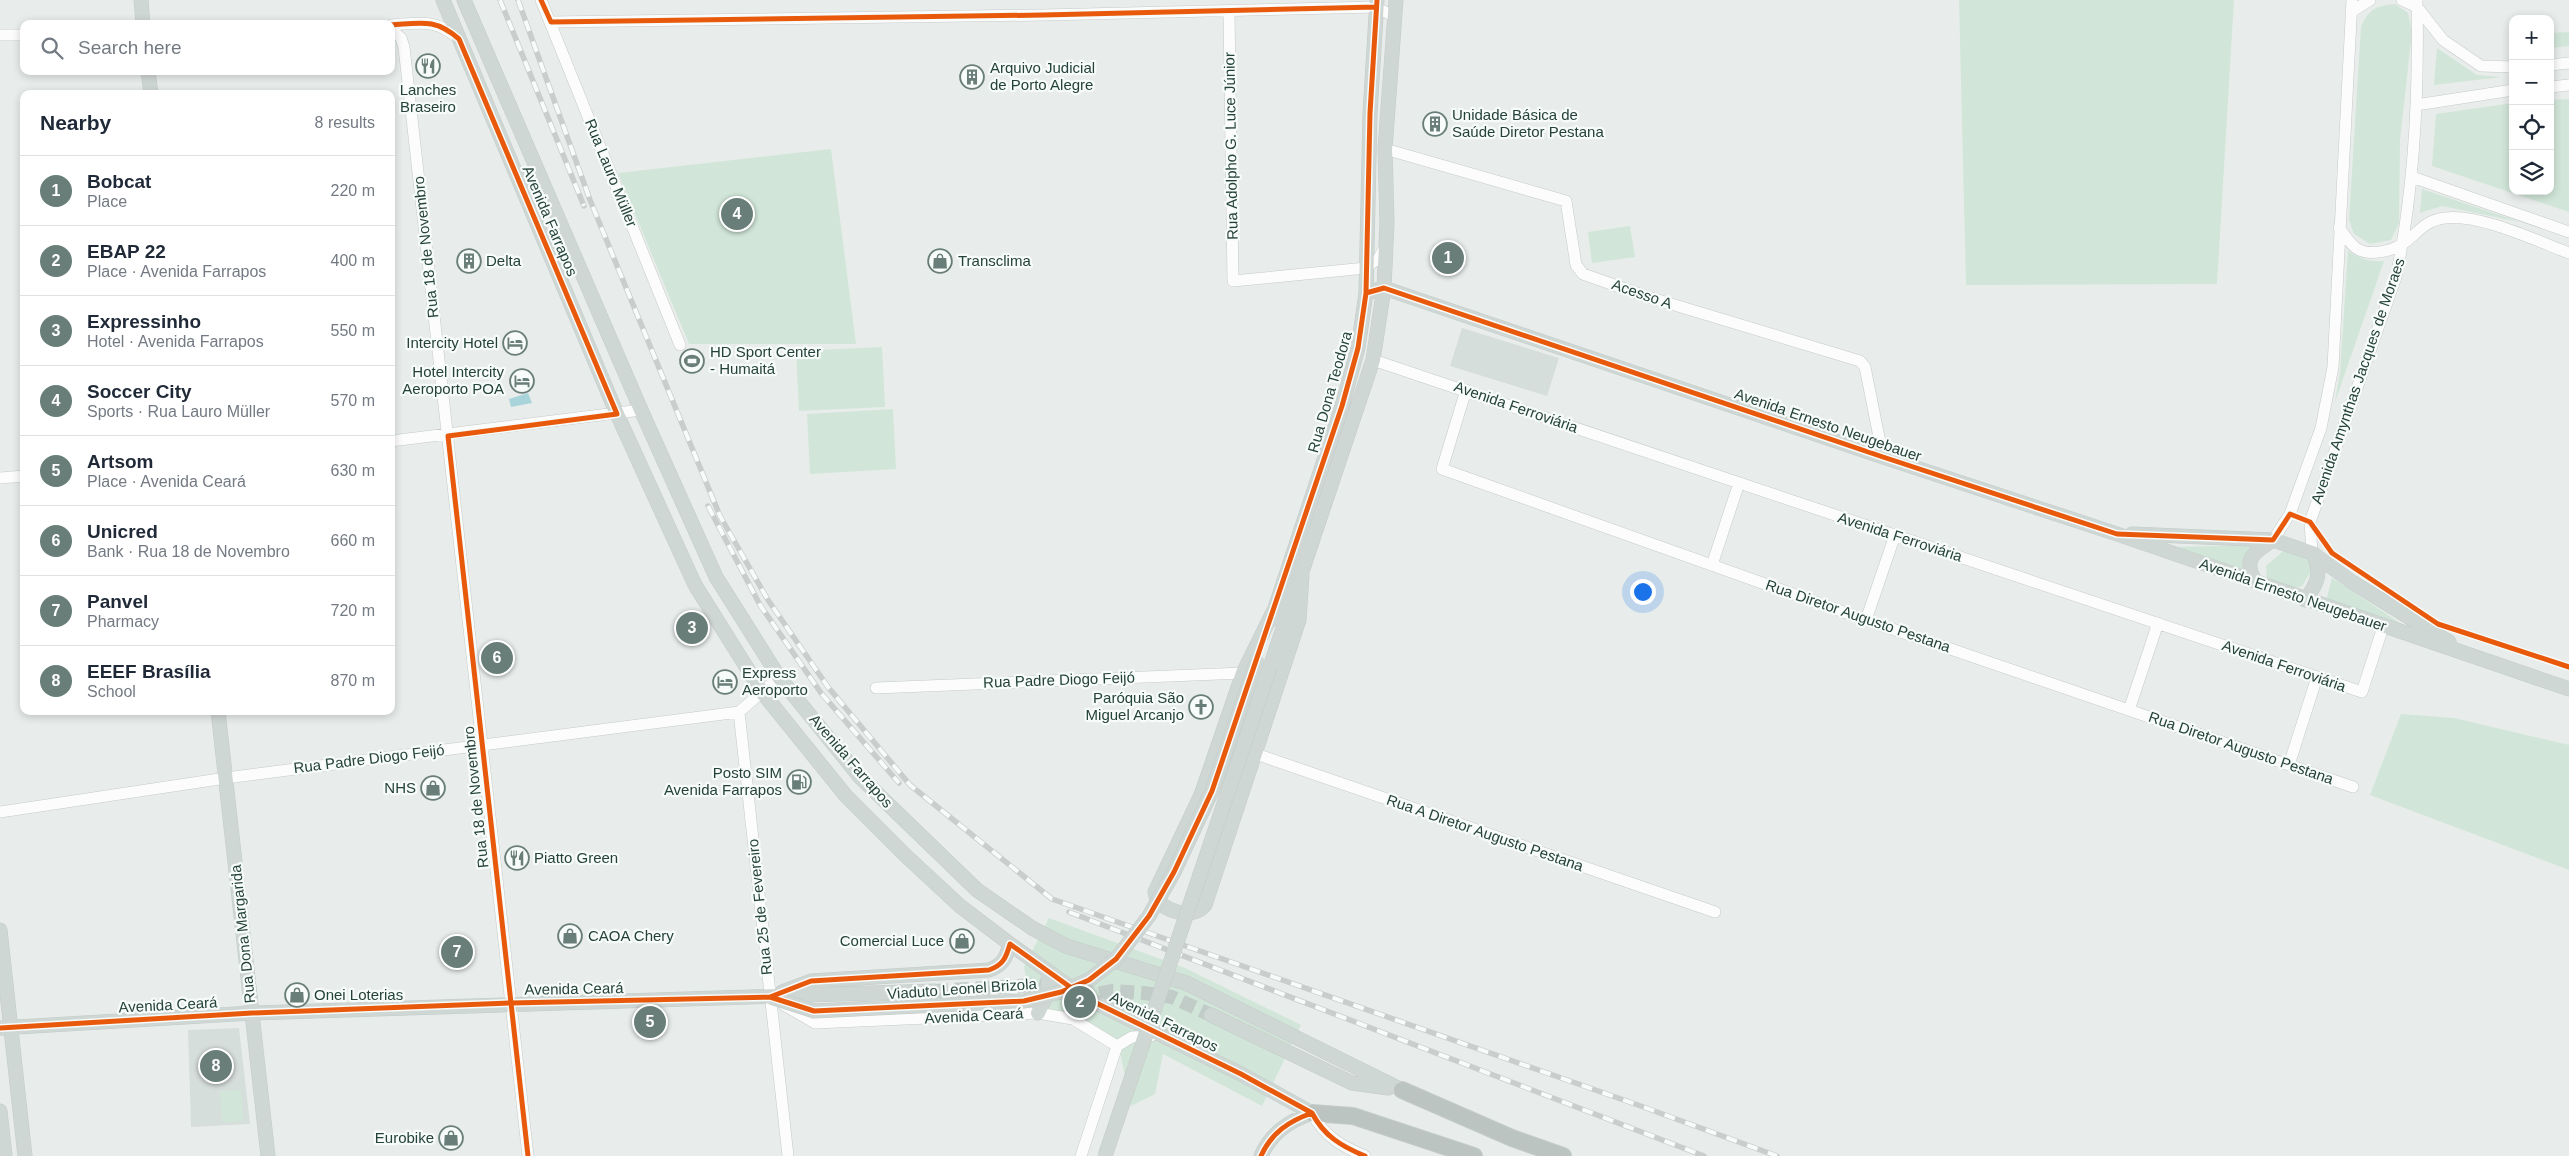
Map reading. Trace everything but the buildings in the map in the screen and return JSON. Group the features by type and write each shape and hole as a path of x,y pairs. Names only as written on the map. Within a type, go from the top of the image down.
{"highway":[{"path":"1402,1090 1512,1138 1563,1156"},
{"path":"1312,1113 1353,1116 1474,1156"}],"main road":[{"path":"141,0 143,20"},
{"name":"Avenida Farrapos","path":"443,0 617,414 695,585 762,692 846,796 905,856 960,906 1084,997 1167,1037 1312,1113"},
{"name":"Avenida Farrapos","path":"464,0 641,410 716,578 779,676 860,776 976,890 1032,928 1066,946 1186,983 1402,1090"},
{"name":"Rua Dona Teodora","path":"1263,664 1302,575 1373,360 1384,288 1384,149 1393,16 1396,0"},
{"name":"Rua Dona Teodora","path":"1263,664 1273,612 1342,406 1358,348 1366,292 1377,4"},
{"path":"149,75 150,90"},
{"path":"1366,292 1384,288"},
{"name":"Avenida Ernesto Neugebauer","path":"1384,288 2569,688"},
{"name":"Avenida Ernesto Neugebauer","path":"2117,534 2273,540 2312,553 2352,582 2468,655"},
{"path":"2255,582 2250,573 2251,557 2255,551 2273,540"},
{"path":"2305,600 2316,585 2319,573 2312,553"},
{"path":"1273,612 1243,673 1201,795 1155,892 1156,898 1165,907 1189,914 1200,911 1205,905 1299,620 1302,575"},
{"path":"1105,1156 1263,664"},
{"name":"Viaduto Leonel Brizola","path":"770,997 814,1011 1024,1001 1061,992 1089,980 1116,959 1149,916 1174,872 1212,791 1263,664"},
{"name":"Rua Dona Margarida","path":"218,715 268,1156"},
{"path":"0,930 5,1028 25,1156"},
{"name":"Avenida Ceará","path":"770,997 811,981 989,970 999,966 1005,959 1010,944"},
{"path":"1038,1013 1047,994 1048,972"},
{"name":"Avenida Ceará","path":"5,1028 252,1012 934,991"},
{"name":"Avenida Farrapos","path":"1211,1015 1352,1083 1402,1090"},
{"path":"0,1111 5,1156"},
{"path":"1261,1156 1265,1146 1284,1126 1312,1113"}],"street":[{"name":"Rua Lauro Müller","path":"541,0 680,346"},
{"path":"2351,6 2370,0"},
{"path":"2402,0 2417,3 2444,40 2481,66 2509,67"},
{"name":"Avenida Amynthas Jacques de Moraes","path":"2312,553 2310,522 2396,277 2403,243 2412,178 2416,105 2417,3"},
{"path":"551,22 1229,12 1377,4 1393,16"},
{"name":"Avenida Amynthas Jacques de Moraes","path":"2273,540 2290,514 2322,419 2333,367 2351,6"},
{"name":"Rua Adolpho G. Luce Júnior","path":"1229,12 1233,281 1366,268"},
{"path":"395,25 433,22 446,28 459,39"},
{"name":"Rua 18 de Novembro","path":"395,33 401,38 404,47 528,1156"},
{"path":"0,35 20,34"},
{"path":"2554,65 2569,64"},
{"path":"2554,87 2569,85"},
{"path":"2416,105 2509,91"},
{"name":"Acesso A","path":"1384,149 1566,201 1576,265 1583,274 1648,297 1860,361 1865,367 1883,457"},
{"path":"2412,178 2569,232"},
{"path":"2339,228 2357,249 2376,253 2403,243 2425,224 2445,218 2460,218 2477,220 2569,253"},
{"path":"1366,268 1374,264 1385,247"},
{"name":"Avenida Ferroviária","path":"1373,360 2362,692 2383,626"},
{"name":"Rua Diretor Augusto Pestana","path":"1466,390 1442,469 1866,620 2353,787"},
{"path":"395,441 448,436 641,410"},
{"path":"0,478 20,476"},
{"path":"1712,565 1739,483"},
{"path":"1866,620 1895,535"},
{"path":"2129,710 2158,623"},
{"name":"Rua Padre Diogo Feijó","path":"876,688 1243,673"},
{"path":"739,712 779,676"},
{"path":"2289,765 2317,677"},
{"name":"Rua Padre Diogo Feijó","path":"0,812 226,778 739,712"},
{"name":"Rua 25 de Fevereiro","path":"739,712 788,1156"},
{"name":"Rua A Diretor Augusto Pestana","path":"1256,754 1715,912"},
{"name":"Avenida Ceará","path":"770,997 815,1023 1038,1013 1073,1019 1117,1046"},
{"path":"1081,1156 1117,1046 1132,1037 1167,1037"},
{"path":"1312,1113 1326,1136 1347,1149 1365,1156"}],"shaded area":[{"path":"1462,328 1559,358 1547,396 1450,366"},
{"path":"239,1028 250,1124 191,1127 188,1030"}],"green space":[{"path":"1959,0 2234,0 2217,284 1966,285"},
{"path":"2395,4 2408,13 2412,32 2400,140 2399,223 2391,240 2370,244 2354,234 2349,220 2361,27 2370,12 2378,7"},
{"path":"2569,32 2569,46 2554,48 2554,33"},
{"path":"2437,48 2477,75 2502,77 2434,85"},
{"path":"2569,99 2569,212 2518,195 2554,195 2554,100"},
{"path":"2509,104 2509,192 2432,166 2436,114"},
{"path":"831,149 856,344 689,344 618,173"},
{"path":"2422,189 2520,222 2442,206 2420,213"},
{"path":"1630,226 1635,257 1592,263 1588,232"},
{"path":"2348,251 2365,259 2384,261 2335,402 2340,373"},
{"path":"882,347 885,407 799,411 796,351"},
{"path":"893,409 896,469 810,474 807,414"},
{"path":"2257,545 2243,574 2173,547"},
{"path":"2288,547 2307,555 2312,570 2302,586 2290,590 2267,581 2266,566"},
{"path":"2332,578 2403,625 2326,601"},
{"path":"2401,714 2454,718 2569,745 2569,870 2370,795"},
{"path":"1049,918 1185,968 1301,1025 1262,1106 1163,1054 1155,1094 1131,1106 1118,1042 1079,1017 1059,1011 1033,1009 1024,967"},
{"path":"241,1090 243,1121 222,1122 220,1091"}],"water":[{"path":"528,393 532,403 511,407 509,399"}],"tunnel":[{"path":"934,991 1033,985 1050,988 1079,998 1111,991 1144,993 1172,997 1211,1015"}],"railway":[{"path":"500,0 584,206"},
{"path":"518,0 590,200 720,516 768,600 828,687 910,785 1052,899 1638,1105 1777,1156"},
{"path":"708,506 760,605 821,693 899,783"},
{"path":"1069,912 1704,1156"}],"cycle path":[{"path":"541,0 551,22 1043,15 1376,7"},
{"path":"770,997 814,1011 1024,1001 1061,992 1089,980 1116,959 1149,916 1174,872 1212,791 1342,406 1358,348 1366,293 1370,113 1377,0"},
{"path":"395,25 427,23 442,28 459,39 617,414 448,436 528,1156"},
{"path":"1366,293 1384,288 2117,534 2273,540 2290,514 2310,522 2332,553 2438,624 2569,667"},
{"path":"0,1028 252,1013 512,1003 770,997 811,981 989,970 998,966 1003,960 1010,944 1084,997 1241,1074 1312,1113"},
{"path":"1312,1113 1322,1128 1334,1139 1365,1156"},
{"path":"1261,1156 1275,1134 1288,1124 1312,1113"}],"place":[{"name":"Lanches Braseiro","path":"428,66"},
{"name":"Arquivo Judicial de Porto Alegre","path":"972,77"},
{"name":"Unidade Básica de Saúde Diretor Pestana","path":"1435,124"},
{"name":"Soccer City","path":"737,214"},
{"name":"Bobcat","path":"1448,258"},
{"name":"Delta","path":"469,261"},
{"name":"Transclima","path":"940,261"},
{"name":"Intercity Hotel","path":"515,343"},
{"name":"HD Sport Center - Humaitá","path":"692,361"},
{"name":"Hotel Intercity Aeroporto POA","path":"522,381"},
{"name":"Expressinho","path":"692,628"},
{"name":"Unicred","path":"497,658"},
{"name":"Express Aeroporto","path":"725,682"},
{"name":"Paróquia São Miguel Arcanjo","path":"1201,707"},
{"name":"Posto SIM Avenida Farrapos","path":"799,782"},
{"name":"NHS","path":"433,788"},
{"name":"Piatto Green","path":"517,858"},
{"name":"CAOA Chery","path":"570,936"},
{"name":"Comercial Luce","path":"962,941"},
{"name":"Panvel","path":"457,952"},
{"name":"Onei Loterias","path":"297,995"},
{"name":"EBAP 22","path":"1080,1002"},
{"name":"Artsom","path":"650,1022"},
{"name":"EEEF Brasília","path":"216,1066"},
{"name":"Eurobike","path":"451,1138"}]}
